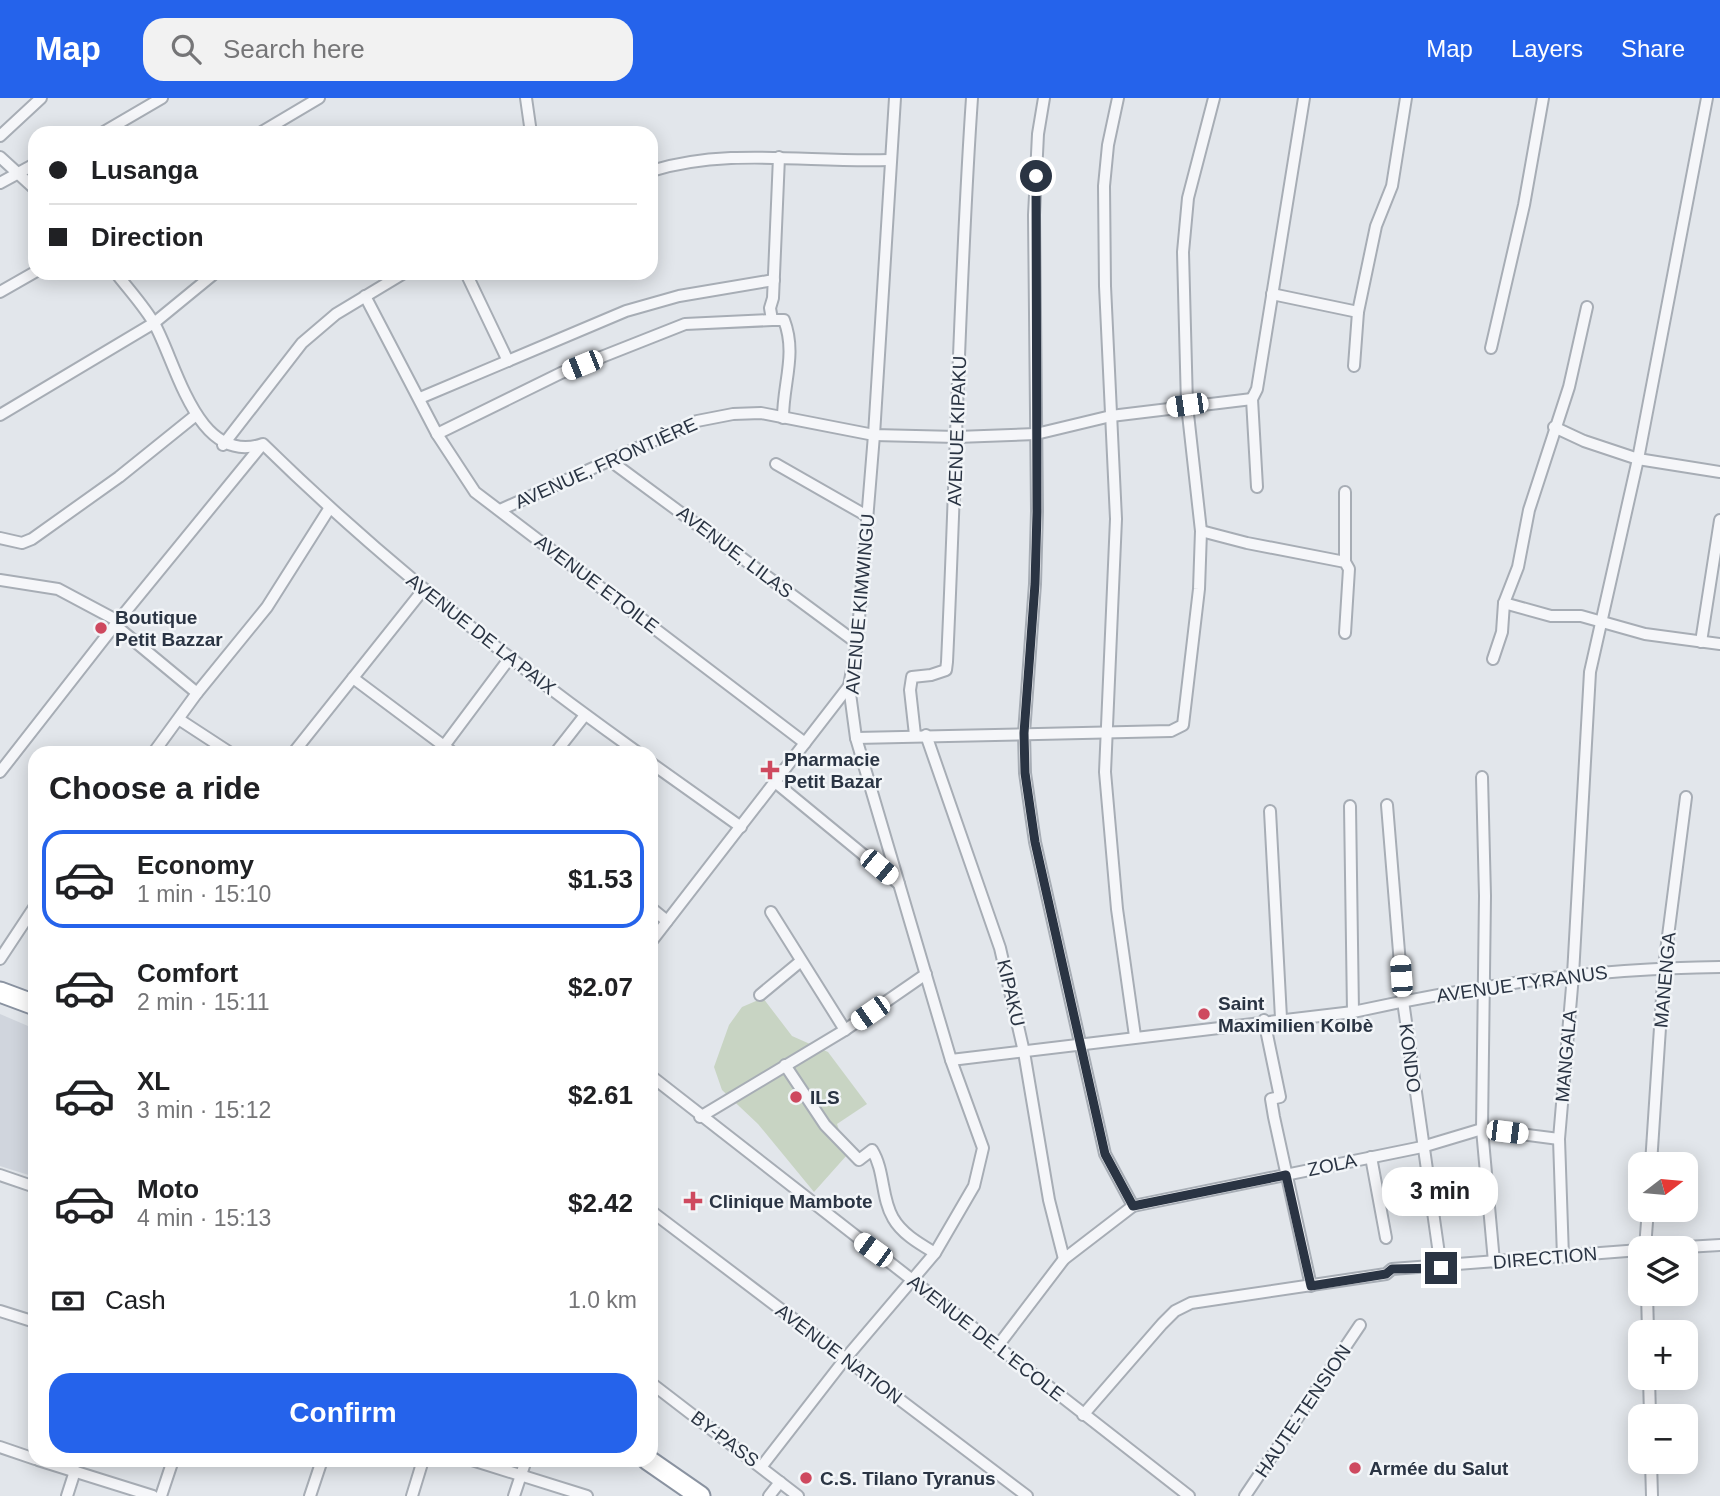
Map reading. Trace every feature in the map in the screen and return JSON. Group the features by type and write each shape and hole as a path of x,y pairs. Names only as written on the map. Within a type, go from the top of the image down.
{"highway":[{"path":"0,992 28,1002"},
{"path":"658,1467 700,1496"}],"street":[{"path":"0,136 41,98"},
{"path":"114,126 162,98"},
{"path":"272,126 319,98"},
{"path":"526,98 530,126"},
{"name":"AVENUE KIMWINGU","path":"762,1466 845,1359 914,1282 935,1253 974,1186 983,1148 951,1060 856,738 849,686 857,643 874,435 889,160 895,98"},
{"name":"AVENUE KIPAKU","path":"920,735 910,690 912,677 931,676 946,670 947,662 957,437 961,238 972,98"},
{"path":"1044,98 1038,134 1034,215 1035,584 1024,733 1025,773 1035,842 1105,1154 1133,1206"},
{"path":"1118,98 1108,145 1104,186 1116,533 1106,732 1109,826 1135,1036"},
{"path":"856,738 1171,730 1179,729 1186,719 1199,589 1201,531 1187,405 1183,252 1188,198 1214,98"},
{"path":"1257,487 1252,399 1257,389 1304,98"},
{"path":"1354,366 1358,312 1376,226 1392,186 1406,98"},
{"path":"1491,348 1524,205 1544,98"},
{"name":"MANGALA","path":"1563,1257 1559,1139 1573,975 1590,672 1638,459 1707,98"},
{"path":"658,170 723,157 779,157 840,162 889,160"},
{"path":"772,320 769,307 774,298 779,157"},
{"path":"0,158 28,182"},
{"path":"0,183 28,167"},
{"path":"0,292 28,276"},
{"path":"121,280 154,323 196,415 223,445 248,449 263,444"},
{"path":"0,415 154,323 206,280"},
{"path":"223,445 302,343 336,314 392,280"},
{"path":"469,280 508,361"},
{"path":"420,398 626,311 679,296 774,280"},
{"path":"1272,294 1358,312"},
{"name":"AVENUE ETOILE","path":"365,296 437,434 475,492 805,743"},
{"path":"1493,659 1502,632 1504,603 1518,567 1529,510 1569,387 1587,307"},
{"path":"437,434 561,373 685,324 785,320 792,357 783,394 783,418"},
{"name":"AVENUE, FRONTIÈRE","path":"500,510 612,462 696,421 733,414 783,418 874,435 957,437 1036,434 1111,416 1252,399"},
{"path":"0,538 22,543 32,539 119,477 196,415"},
{"path":"1554,427 1638,459 1691,465 1720,472"},
{"path":"0,772 116,623 263,444"},
{"name":"AVENUE DE LA PAIX","path":"263,444 329,509 422,590 509,659 629,746"},
{"name":"AVENUE, LILAS","path":"612,462 857,643"},
{"path":"776,464 867,516"},
{"path":"1345,492 1345,562 1349,569 1345,633"},
{"path":"159,746 267,607 329,509"},
{"path":"1701,642 1720,520"},
{"path":"1201,531 1247,544 1345,562"},
{"path":"0,580 58,589 116,623 197,694"},
{"path":"299,746 422,590"},
{"path":"1504,603 1551,616 1580,616 1646,634 1720,644"},
{"path":"448,746 509,659"},
{"path":"353,678 439,746"},
{"path":"658,933 849,686"},
{"path":"561,746 585,715"},
{"path":"180,720 220,746"},
{"name":"KIPAKU","path":"920,735 1000,948 1024,1052 1049,1200 1064,1259"},
{"path":"658,767 741,827"},
{"path":"1482,777 1482,1129 1494,1262"},
{"path":"775,782 900,884"},
{"name":"MANENGA","path":"1652,1152 1664,967 1686,797"},
{"name":"KONDO","path":"1387,805 1403,1001 1441,1268"},
{"path":"1350,806 1353,1012"},
{"path":"1270,811 1281,1018"},
{"path":"771,912 845,1030"},
{"path":"658,914 667,921"},
{"path":"0,959 28,917"},
{"path":"760,995 801,961"},
{"name":"AVENUE TYRANUS","path":"951,1060 1264,1020 1353,1012 1403,1001 1573,975 1664,967 1720,967"},
{"path":"700,1117 845,1030 926,974"},
{"path":"1264,1020 1280,1097 1271,1099 1311,1286"},
{"path":"785,1065 825,1125 859,1160 872,1150 880,1165 892,1217 911,1238 935,1253"},
{"name":"AVENUE DE L'ECOLE","path":"658,1082 1189,1496"},
{"name":"ZOLA","path":"997,1347 1064,1259 1133,1206 1422,1147 1482,1129 1559,1139"},
{"path":"1371,1157 1386,1238"},
{"path":"0,1175 28,1184"},
{"name":"AVENUE NATION","path":"658,1216 1027,1496"},
{"path":"1698,1246 1720,1245"},
{"name":"DIRECTION","path":"1083,1415 1175,1311 1208,1299 1386,1274 1392,1269 1441,1268 1628,1251"},
{"path":"0,1311 28,1320"},
{"name":"HAUTE-TENSION","path":"1245,1496 1360,1325"},
{"name":"BY-PASS","path":"658,1388 798,1496"},
{"path":"0,1447 28,1456"},
{"path":"62,1467 153,1496"},
{"path":"161,1496 171,1467"},
{"path":"310,1496 320,1467"},
{"path":"412,1496 421,1467"},
{"path":"498,1467 587,1496"},
{"path":"514,1496 523,1467"},
{"path":"67,1496 75,1471"},
{"path":"1651,1474 1652,1496"},
{"path":"769,1496 780,1482"}],"shaded area":[{"path":"0,1014 28,1026 28,1175 0,1166"}],"green space":[{"name":"ILS","path":"763,998 792,1036 828,1052 867,1104 837,1124 847,1155 814,1192 758,1124 722,1090 714,1067 729,1025 742,1007"}],"place":[{"name":"Boutique Petit Bazzar","path":"101,628"},
{"name":"Pharmacie Petit Bazar","path":"770,770"},
{"name":"Saint Maximilien Kolbè","path":"1204,1014"},
{"name":"ILS","path":"796,1097"},
{"name":"Clinique Mambote","path":"693,1201"},
{"name":"Armée du Salut","path":"1355,1468"},
{"name":"C.S. Tilano Tyranus","path":"806,1478"}],"route":[{"path":"1036,176 1034,215 1037,512 1035,584 1024,733 1025,773 1035,842 1108,1163 1133,1206 1238,1182 1286,1175 1311,1286 1386,1274 1392,1269 1441,1268"}]}
